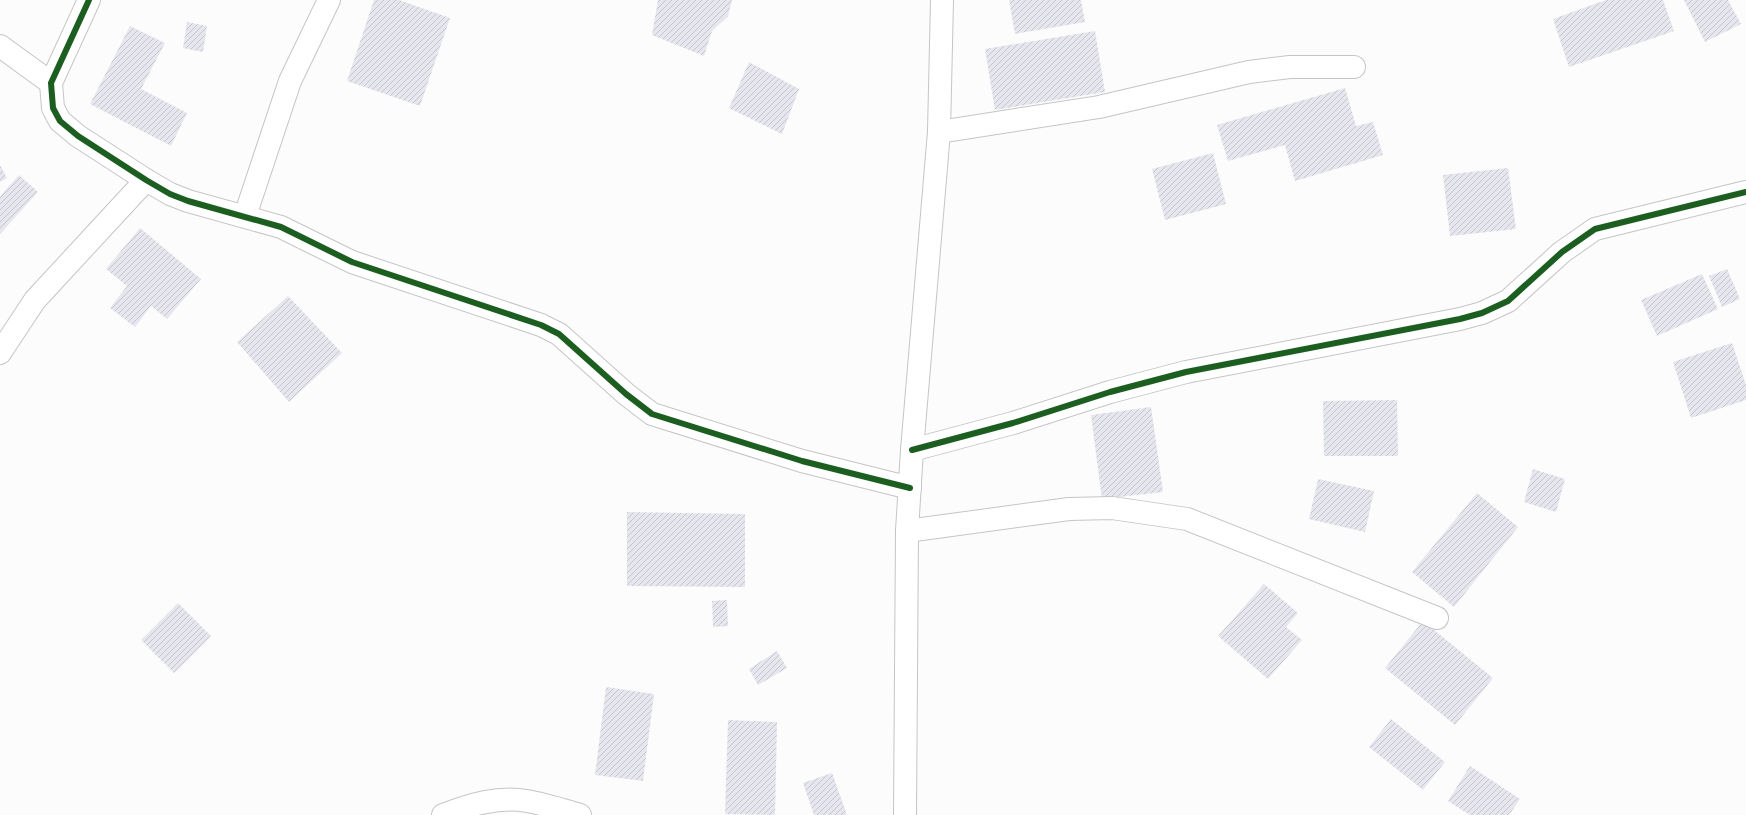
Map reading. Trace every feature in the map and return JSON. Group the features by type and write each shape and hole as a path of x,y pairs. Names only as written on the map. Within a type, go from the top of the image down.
{"street":[{"path":"89,0 51,83 53,108 60,121 78,136 146,180 170,194 188,201 281,227 352,262 541,325 559,334 630,398 652,414 802,461 910,488"},
{"path":"245,216 290,81 329,0"},
{"path":"905,815 907,531 912,450 939,132 942,0"},
{"path":"0,46 51,83"},
{"path":"939,132 1099,107 1249,72 1290,67 1354,67"},
{"path":"0,353 35,300 146,180"},
{"path":"912,450 1013,423 1110,392 1186,372 1460,319 1482,313 1508,301 1562,252 1595,229 1746,192"},
{"path":"907,531 1069,509 1112,508 1154,513 1187,519 1437,618"},
{"path":"443,815 490,801 507,799 527,801 580,815"}],"building":[{"path":"374,0 399,0 450,18 420,106 347,81"},
{"path":"658,0 732,0 728,16 712,31 704,56 652,35"},
{"path":"1009,0 1081,0 1085,22 1015,34"},
{"path":"1606,0 1663,0 1674,31 1569,67 1553,19"},
{"path":"1684,0 1728,0 1741,24 1705,42"},
{"path":"187,22 207,26 203,52 183,48"},
{"path":"130,26 165,43 141,89 187,113 171,146 90,104"},
{"path":"1095,31 1105,92 995,110 985,49"},
{"path":"749,62 799,89 782,134 729,108"},
{"path":"1345,88 1356,126 1373,122 1383,155 1295,181 1285,145 1228,161 1217,125"},
{"path":"1213,153 1226,204 1165,220 1152,169"},
{"path":"0,165 7,178 0,182"},
{"path":"1508,168 1516,229 1450,236 1443,175"},
{"path":"19,175 38,192 0,234 0,196"},
{"path":"140,228 201,279 167,319 151,306 135,327 110,308 127,286 106,269"},
{"path":"1727,269 1740,299 1722,307 1709,276"},
{"path":"1702,274 1718,309 1657,336 1641,300"},
{"path":"288,296 342,353 289,402 237,342"},
{"path":"1732,343 1746,385 1746,400 1691,418 1673,362"},
{"path":"1397,400 1398,456 1324,456 1323,401"},
{"path":"1151,407 1163,492 1102,499 1091,415"},
{"path":"1533,469 1565,479 1556,512 1524,502"},
{"path":"1318,479 1374,491 1365,532 1309,519"},
{"path":"1477,493 1518,527 1454,607 1412,572"},
{"path":"627,512 745,514 745,587 627,586"},
{"path":"1264,584 1298,613 1286,627 1302,640 1268,679 1218,636"},
{"path":"727,600 728,626 713,627 712,601"},
{"path":"178,603 211,636 174,673 141,640"},
{"path":"1423,621 1493,678 1455,725 1385,668"},
{"path":"777,651 787,668 758,685 749,669"},
{"path":"606,687 654,694 643,781 595,775"},
{"path":"1391,719 1445,762 1423,790 1369,747"},
{"path":"728,720 777,722 775,815 725,814"},
{"path":"1470,766 1520,799 1509,815 1470,815 1448,801"},
{"path":"832,773 847,815 814,815 803,783"}],"cycle path":[{"path":"89,0 51,83 53,108 60,121 78,136 146,180 170,194 188,201 281,227 352,262 541,325 559,334 626,394 652,414 802,461 910,488"},
{"path":"912,450 1013,423 1110,392 1186,372 1460,319 1482,313 1508,301 1562,252 1595,229 1746,192"}]}
